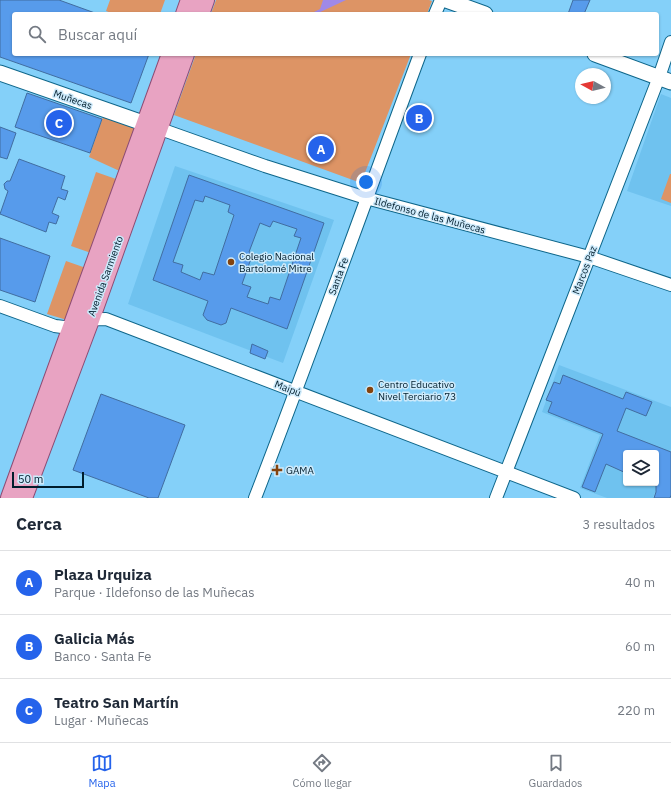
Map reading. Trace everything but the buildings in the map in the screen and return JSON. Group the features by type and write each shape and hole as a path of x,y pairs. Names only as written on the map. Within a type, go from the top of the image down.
{"main road":[{"path":"186,12 190,0"},
{"path":"201,12 205,0"},
{"name":"Avenida Sarmiento","path":"24,498 90,320 152,126 170,56"},
{"name":"Avenida Sarmiento","path":"10,498 72,327 152,126 185,56"}],"street":[{"path":"436,12 441,0"},
{"path":"446,0 479,12"},
{"name":"Marcos Paz","path":"496,498 589,257 665,80 671,42"},
{"name":"Santa Fe","path":"255,498 297,391 366,198 419,56"},
{"path":"600,56 665,80"},
{"name":"Muñecas","path":"0,73 152,126"},
{"name":"Ildefonso de las Muñecas","path":"152,126 265,166 366,198 589,257 671,285"},
{"name":"Maipú","path":"0,306 55,326 72,327 90,320 106,318 574,498"}],"shaded area":[{"path":"110,0 165,0 161,12 106,11"},
{"path":"216,0 432,1 428,12 212,12"},
{"path":"323,0 346,0 320,12 314,12 320,9"},
{"path":"195,56 410,56 361,183 174,115"},
{"path":"661,94 671,98 671,206 627,191"},
{"path":"104,114 146,124 124,173 89,157"},
{"name":"Colegio Nacional Bartolomé Mitre","path":"175,166 334,220 283,363 128,304"},
{"path":"96,172 116,179 91,253 71,246"},
{"path":"671,174 671,203 661,199"},
{"path":"66,261 86,268 67,320 47,314"},
{"path":"559,365 671,407 671,449 659,482 659,450 623,450 623,486 657,486 653,498 607,498 580,488 600,435 542,412"}],"place":[{"name":"Galicia Más","path":"419,118"},
{"name":"Teatro San Martín","path":"59,123"},
{"name":"Plaza Urquiza","path":"321,149"},
{"name":"Colegio Nacional Bartolomé Mitre","path":"231,262"},
{"name":"Centro Educativo Nivel Terciario 73","path":"370,390"},
{"name":"GAMA","path":"277,470"}]}
